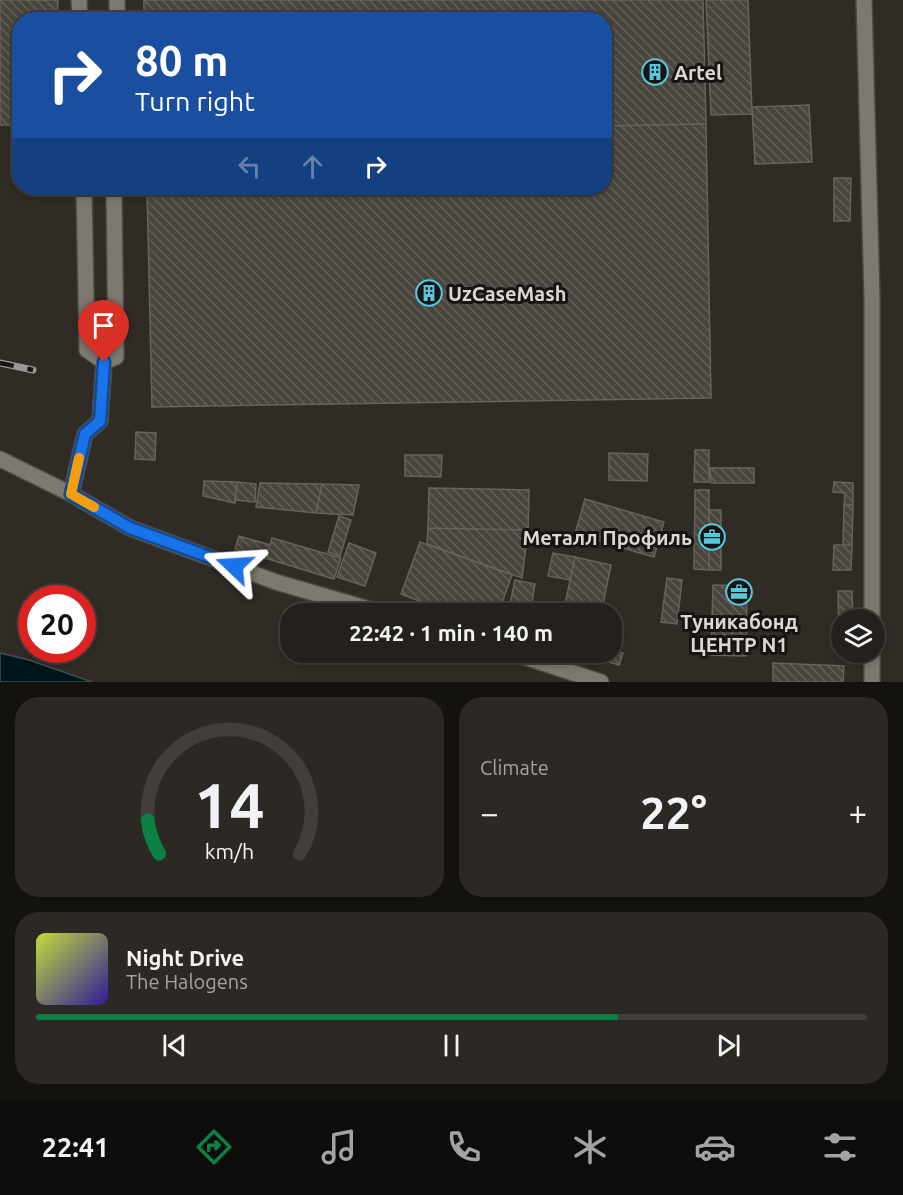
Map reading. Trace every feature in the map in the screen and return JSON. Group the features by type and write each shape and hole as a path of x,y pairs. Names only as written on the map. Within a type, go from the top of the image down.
{"street":[{"path":"864,0 872,299 872,609"},
{"path":"84,195 87,350 104,362"},
{"path":"104,362 116,357 114,195"},
{"path":"71,494 85,434 100,421 104,362"},
{"path":"0,459 71,494 130,528 276,582 348,603"},
{"path":"543,663 602,682"},
{"path":"872,663 872,682"}],"water":[{"path":"0,653 18,657 18,663 38,663 92,682 0,682"}],"building":[{"path":"0,0 58,0 57,12 12,12 12,125 0,125"},
{"name":"Artel","path":"144,0 703,0 706,124 612,126 612,12 144,12"},
{"path":"706,0 748,0 752,114 711,115"},
{"path":"809,105 812,162 755,164 752,107"},
{"name":"UzCaseMash","path":"706,124 711,398 152,407 147,195 612,195 612,126"},
{"path":"834,178 851,178 850,221 834,221"},
{"path":"136,432 156,433 155,460 135,459"},
{"path":"695,450 709,450 709,482 694,482"},
{"path":"609,453 648,454 647,481 609,480"},
{"path":"405,455 442,455 441,477 405,476"},
{"path":"710,468 754,468 754,483 711,483"},
{"path":"204,481 237,482 235,503 203,496"},
{"path":"237,482 256,484 255,502 235,500"},
{"path":"834,482 853,483 853,505 844,505 845,493 833,492"},
{"path":"260,483 322,484 316,513 256,507"},
{"path":"322,484 359,485 353,515 316,513"},
{"path":"429,488 529,490 528,530 428,528"},
{"path":"695,490 709,490 709,570 694,569"},
{"path":"585,499 664,522 654,557 575,534"},
{"path":"844,505 853,505 852,545 843,545"},
{"path":"709,510 721,510 721,570 709,570"},
{"path":"339,516 351,520 340,556 328,552"},
{"path":"428,528 528,530 522,578 427,544"},
{"path":"239,536 270,545 272,538 341,558 334,579 235,549"},
{"path":"420,542 512,575 502,603 424,603 401,594"},
{"path":"349,543 376,553 365,586 337,577"},
{"path":"834,545 852,545 851,570 833,570"},
{"path":"553,553 575,557 570,580 548,576"},
{"path":"575,557 611,565 603,603 565,603"},
{"path":"667,578 682,580 677,624 661,622"},
{"path":"515,580 535,584 532,603 510,603"},
{"path":"713,585 747,586 746,656 711,655"},
{"path":"838,591 852,591 853,609 838,609"},
{"path":"773,663 844,666 843,682 773,682"}],"railway":[{"path":"0,363 33,370"}],"slow traffic":[{"path":"79,458 71,494 94,507"}],"place":[{"name":"Artel","path":"655,72"},
{"name":"UzCaseMash","path":"429,293"},
{"name":"Металл Профиль","path":"712,537"},
{"name":"Туникабонд ЦЕНТР N1","path":"739,592"}],"route":[{"path":"104,362 100,421 85,434 71,494 130,528 234,566"}]}
